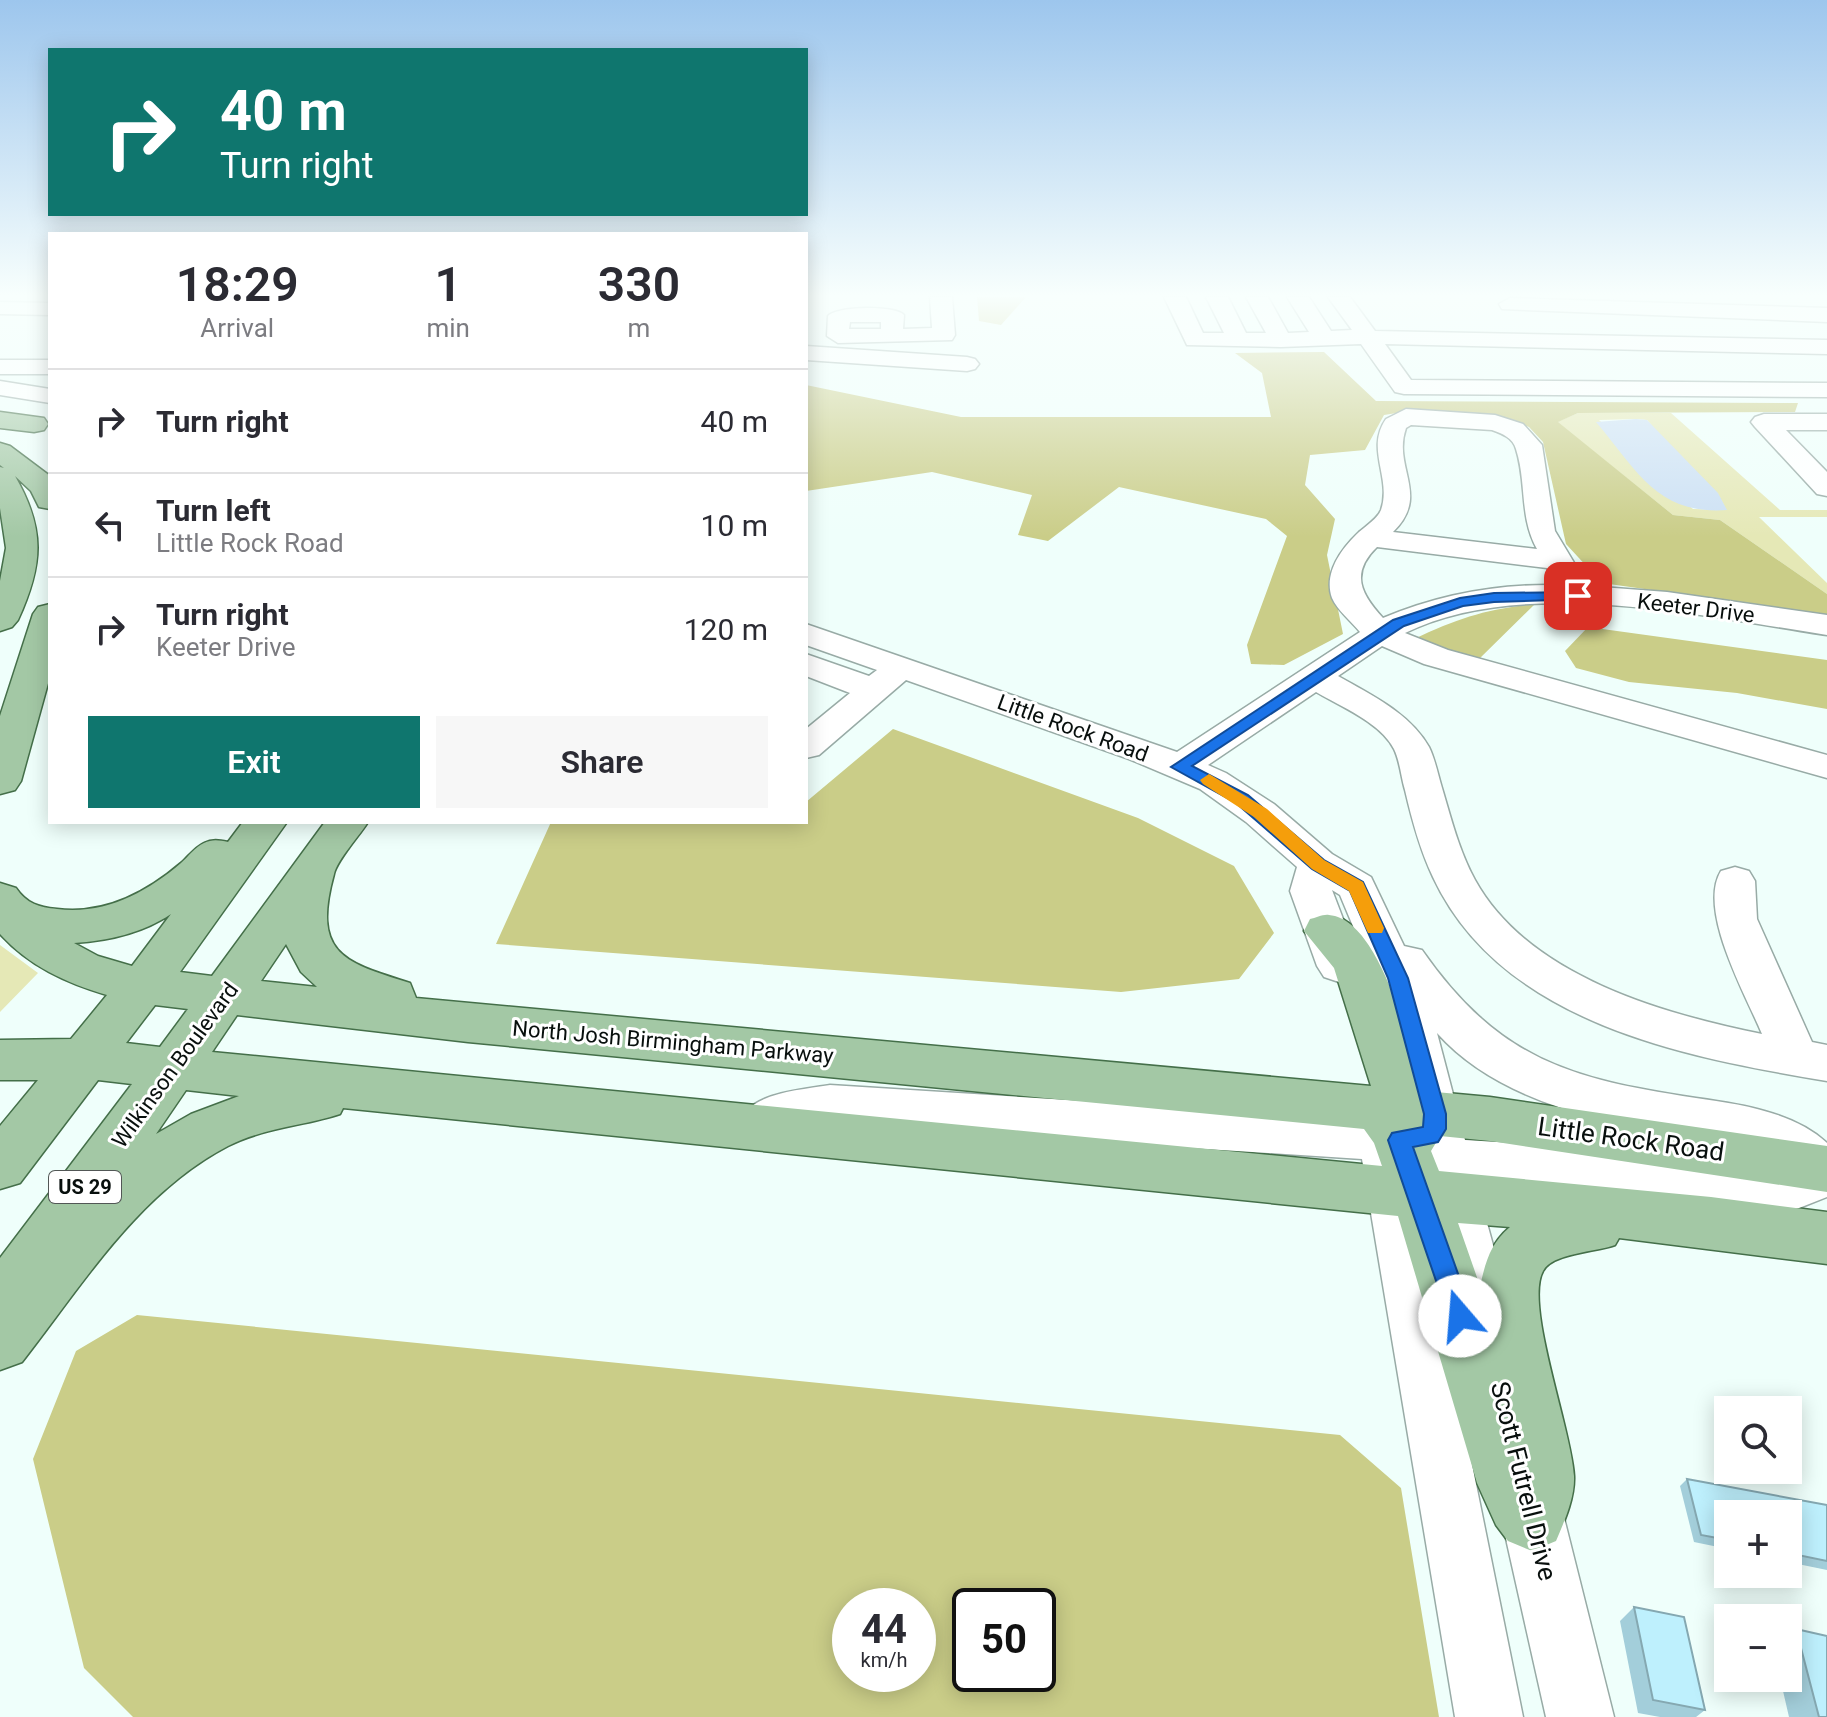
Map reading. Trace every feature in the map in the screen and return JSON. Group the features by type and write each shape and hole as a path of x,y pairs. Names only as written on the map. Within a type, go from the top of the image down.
{"main road":[{"path":"0,420 45,424"},
{"path":"0,452 27,471 48,494"},
{"path":"0,476 16,502 23,532 21,566 0,620"},
{"path":"2,768 48,620"},
{"path":"3,904 24,918 66,926 92,926 127,918 163,902 185,886 242,824"},
{"path":"0,1166 143,986 264,824"},
{"path":"334,841 308,890 303,920 305,936 320,964 332,975 361,989 445,1007 461,1014 468,1023"},
{"name":"Wilkinson Boulevard","path":"0,1306 334,841"},
{"name":"North Josh Birmingham Parkway","path":"3,904 31,935 69,963 113,980 143,986 468,1023 1413,1151"},
{"path":"1348,923 1344,946 1357,965 1499,1450 1516,1493 1532,1517"},
{"path":"0,1060 86,1059 432,1097 757,1128 1413,1151 1650,1216 1827,1238"},
{"path":"0,1341 118,1195 149,1167 181,1145 234,1119 297,1102 366,1096 432,1097"},
{"name":"Little Rock Road","path":"1413,1151 1615,1136 1823,1168"},
{"path":"1532,1517 1541,1497 1542,1484 1533,1422 1513,1331 1509,1285 1515,1255 1526,1243 1550,1229 1635,1227 1648,1221 1650,1216"}],"street":[{"path":"1396,377 1404,387 1827,390"},
{"path":"1692,377 1706,390"},
{"path":"0,388 48,396"},
{"path":"1578,596 1541,531 1529,445 1514,429 1495,423 1424,417 1406,417 1395,424 1389,446 1391,467 1397,477 1394,515 1354,553 1345,582 1352,607 1380,634 1436,657 1827,767"},
{"path":"1826,485 1764,422 1827,422"},
{"path":"1371,538 1560,561"},
{"name":"Keeter Drive","path":"1180,767 1380,634 1425,613 1460,603 1528,595 1578,596 1638,600 1827,625"},
{"path":"812,651 874,690"},
{"name":"Little Rock Road","path":"812,651 901,667 1180,767 1242,799 1318,864 1311,891 1348,923"},
{"path":"808,745 901,667"},
{"path":"1315,677 1380,717 1405,737 1412,749 1449,866 1460,891 1481,920 1534,967 1632,1020 1706,1042 1811,1061"},
{"path":"1735,881 1736,919 1811,1061"},
{"path":"1348,923 1381,923 1435,1004 1475,1041 1513,1067 1601,1102 1756,1131 1793,1146 1823,1168"},
{"path":"1413,1151 1489,1717"},
{"name":"Scott Futrell Drive","path":"1532,1517 1580,1717"}],"green space":[{"path":"1263,377 1351,377 1376,401 1798,403 1795,412 1578,413 1558,422 1673,515 1720,520 1827,594 1827,615 1602,583 1566,544 1543,442 1529,427 1501,416 1409,411 1384,415 1365,450 1310,455 1305,485 1335,519 1327,555 1343,634 1284,665 1251,664 1247,645 1287,536 1266,519 1119,487 1048,541 1018,535 1032,495 932,472 808,491 808,385 961,417 1271,417"},
{"path":"1578,413 1671,413 1780,510 1827,510 1827,517 1759,517 1827,583 1827,594 1720,520 1673,515 1557,422","holes":["1599,420 1647,420 1726,510 1693,509"]},
{"path":"1535,604 1477,661 1414,639 1473,616"},
{"path":"1588,627 1827,660 1827,709 1737,693 1629,682 1576,668 1565,651"},
{"path":"893,729 1138,818 1234,866 1274,933 1239,979 1121,992 496,944 550,824 808,824 808,800"},
{"path":"0,945 38,973 0,1012"},
{"path":"137,1315 1340,1435 1401,1488 1439,1717 133,1717 84,1668 33,1459 76,1351"}],"water":[{"path":"1647,420 1718,493 1727,510 1703,510 1665,497 1637,472 1596,422"}],"building":[{"path":"1687,1479 1800,1500 1714,1500 1714,1537 1701,1535"},
{"path":"1802,1500 1827,1505 1827,1561 1802,1556"},
{"path":"1634,1607 1684,1617 1705,1710 1653,1700"},
{"path":"1802,1630 1827,1636 1827,1717 1819,1717 1802,1652"}],"slow traffic":[{"path":"1209,780 1260,813 1318,864 1357,887 1375,928"}],"route":[{"path":"1460,1316 1400,1140 1430,1135 1435,1129 1435,1114 1398,978 1357,887 1318,864 1242,799 1213,781 1180,767 1398,623 1460,603 1494,597 1578,596"}]}
